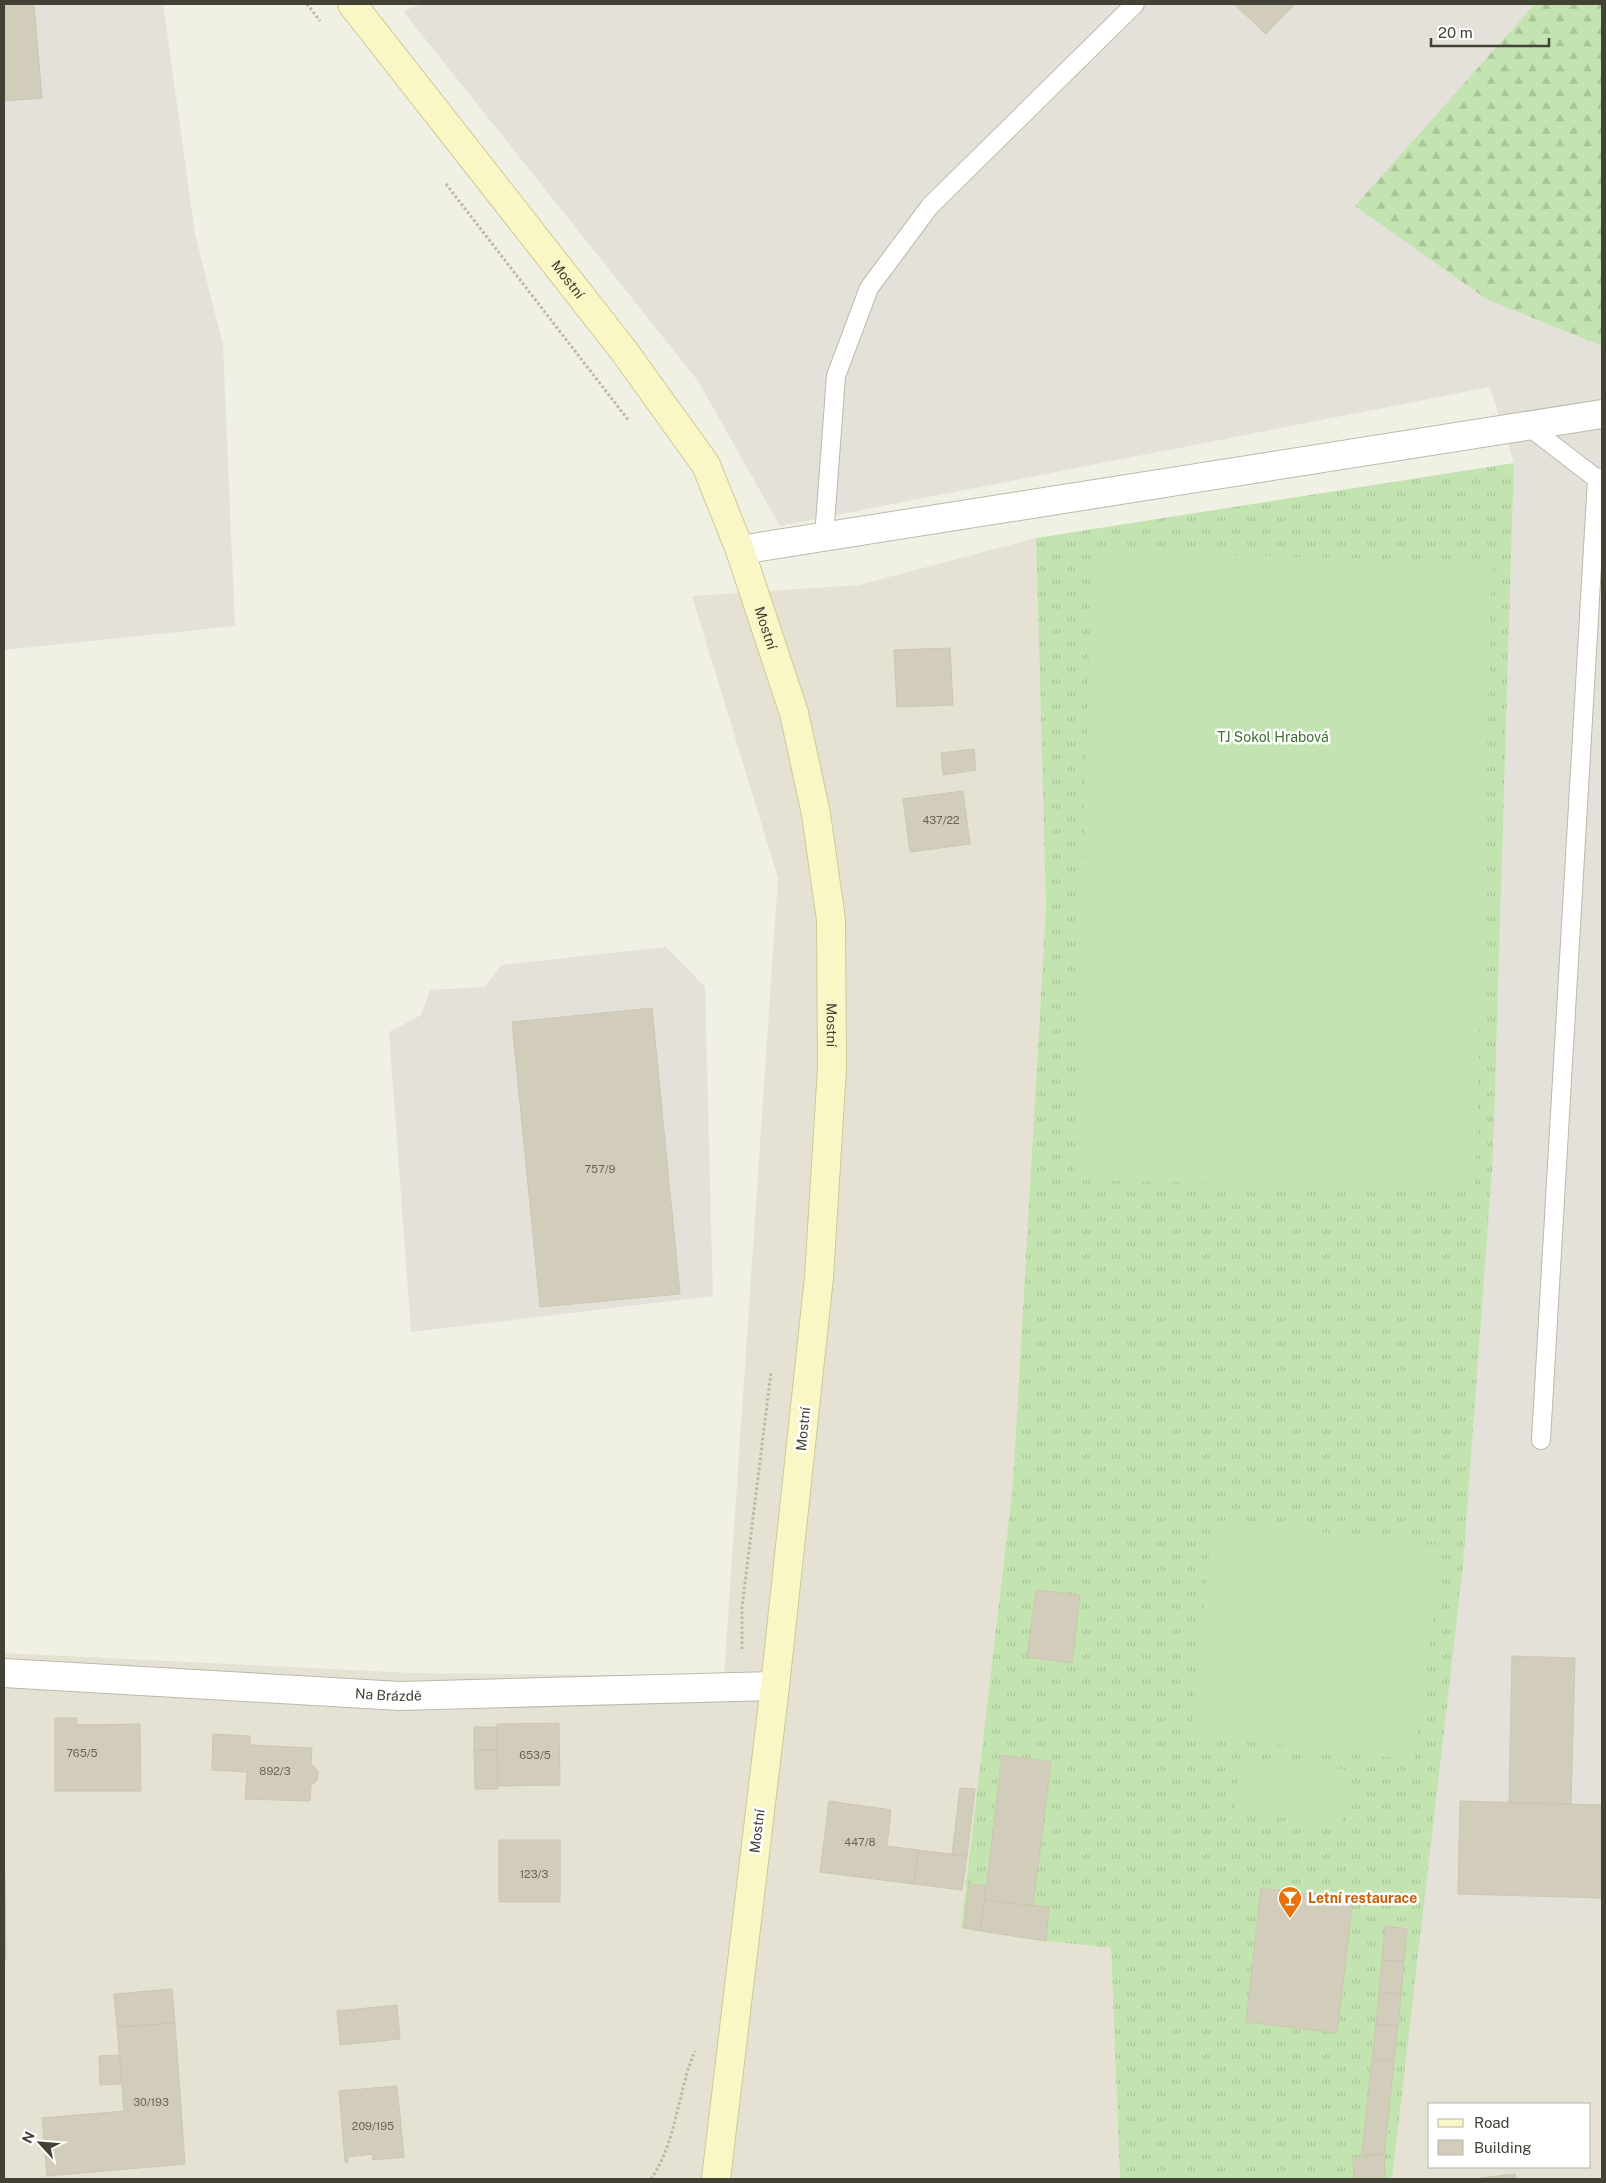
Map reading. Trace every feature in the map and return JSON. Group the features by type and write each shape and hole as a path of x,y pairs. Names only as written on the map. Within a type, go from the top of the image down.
{"main road":[{"name":"Mostní","path":"352,4 624,351 706,465 740,550 794,713 816,814 831,920 832,1068 819,1277 774,1686 716,2179"}],"street":[{"path":"740,550 1602,414"},
{"name":"Na Brázdě","path":"4,1672 400,1696 774,1686"}],"lane":[{"path":"824,536 836,376 869,288 930,206 1135,4"},
{"path":"1528,426 1600,478 1541,1440"}],"path":[{"path":"307,4 325,27"},
{"path":"440,177 634,428"},
{"path":"742,1688 742,1607 772,1370"},
{"path":"651,2179 660,2165 670,2141 690,2064 697,2047"}],"shaded area":[{"path":"4,4 163,4 195,234 223,345 235,626 4,650"},
{"path":"424,4 1535,4 1356,206 1488,300 1602,346 1602,1928 1420,1926 1463,1567 1493,1157 1514,463 1490,387 780,526 698,381 403,11"},
{"path":"1036,538 1046,906 1013,1483 961,1928 1046,1941 1111,1948 1120,2179 4,2179 4,1653 414,1673 724,1676 778,878 692,596 859,585"},
{"path":"666,947 705,987 713,1296 411,1332 389,1032 421,1015 430,990 484,987 502,965"},
{"path":"1420,1926 1602,1928 1602,2179 1392,2179"}],"green space":[{"path":"1535,4 1602,4 1602,346 1488,300 1355,206"},
{"name":"TJ Sokol Hrabová","path":"1514,463 1493,1157 1463,1567 1392,2179 1120,2179 1111,1948 1046,1941 961,1928 1013,1483 1046,906 1036,538"},
{"path":"1092,551 1492,562 1475,1190 1074,1180"},
{"path":"1213,1520 1443,1546 1414,1760 1190,1735"},
{"path":"1241,1759 1348,1770 1342,1824 1235,1813"}],"building":[{"path":"4,4 34,4 42,98 4,101"},
{"path":"1234,4 1295,4 1266,34"},
{"path":"950,648 953,705 897,707 894,650"},
{"path":"974,749 976,770 943,775 941,753"},
{"path":"963,791 970,844 910,852 903,799"},
{"path":"652,1008 680,1294 540,1307 512,1022"},
{"path":"1036,1590 1080,1595 1072,1663 1027,1657"},
{"path":"1512,1656 1575,1658 1571,1804 1509,1803"},
{"path":"55,1718 77,1718 77,1725 140,1724 141,1791 55,1791"},
{"path":"559,1723 560,1785 498,1786 497,1724"},
{"path":"474,1727 497,1727 497,1750 474,1750"},
{"path":"213,1734 250,1736 250,1745 312,1748 311,1764 318,1771 317,1780 311,1786 310,1801 245,1799 247,1772 212,1770"},
{"path":"474,1750 497,1750 498,1789 475,1789"},
{"path":"1002,1755 1051,1762 1033,1906 985,1900"},
{"path":"960,1788 975,1789 967,1856 952,1855"},
{"path":"829,1801 891,1810 887,1846 918,1850 914,1884 820,1872"},
{"path":"1460,1801 1602,1805 1602,1898 1458,1894"},
{"path":"499,1840 560,1840 560,1902 499,1902"},
{"path":"918,1850 967,1856 962,1890 914,1884"},
{"path":"5,1875 6,1960 4,1960"},
{"path":"969,1884 986,1886 980,1931 964,1928"},
{"path":"1261,1888 1353,1899 1337,2033 1246,2022"},
{"path":"985,1900 1049,1907 1046,1941 980,1931"},
{"path":"1385,1926 1407,1929 1404,1961 1382,1960"},
{"path":"1382,1960 1404,1961 1401,1994 1379,1992"},
{"path":"172,1989 175,2023 117,2027 114,1994"},
{"path":"1379,1992 1401,1994 1398,2026 1376,2024"},
{"path":"397,2005 400,2039 340,2045 337,2011"},
{"path":"175,2023 185,2164 47,2176 42,2118 124,2111 117,2027"},
{"path":"1376,2024 1398,2026 1394,2061 1372,2059"},
{"path":"120,2055 121,2084 100,2085 99,2056"},
{"path":"1372,2059 1394,2061 1384,2154 1362,2155"},
{"path":"397,2086 404,2157 373,2160 372,2154 348,2157 348,2162 345,2162 339,2091"},
{"path":"1384,2154 1385,2179 1354,2179 1353,2157"},
{"path":"1515,2174 1516,2179 1480,2179 1480,2178"}],"place":[{"name":"Letní restaurace","path":"1290,1919"}]}
